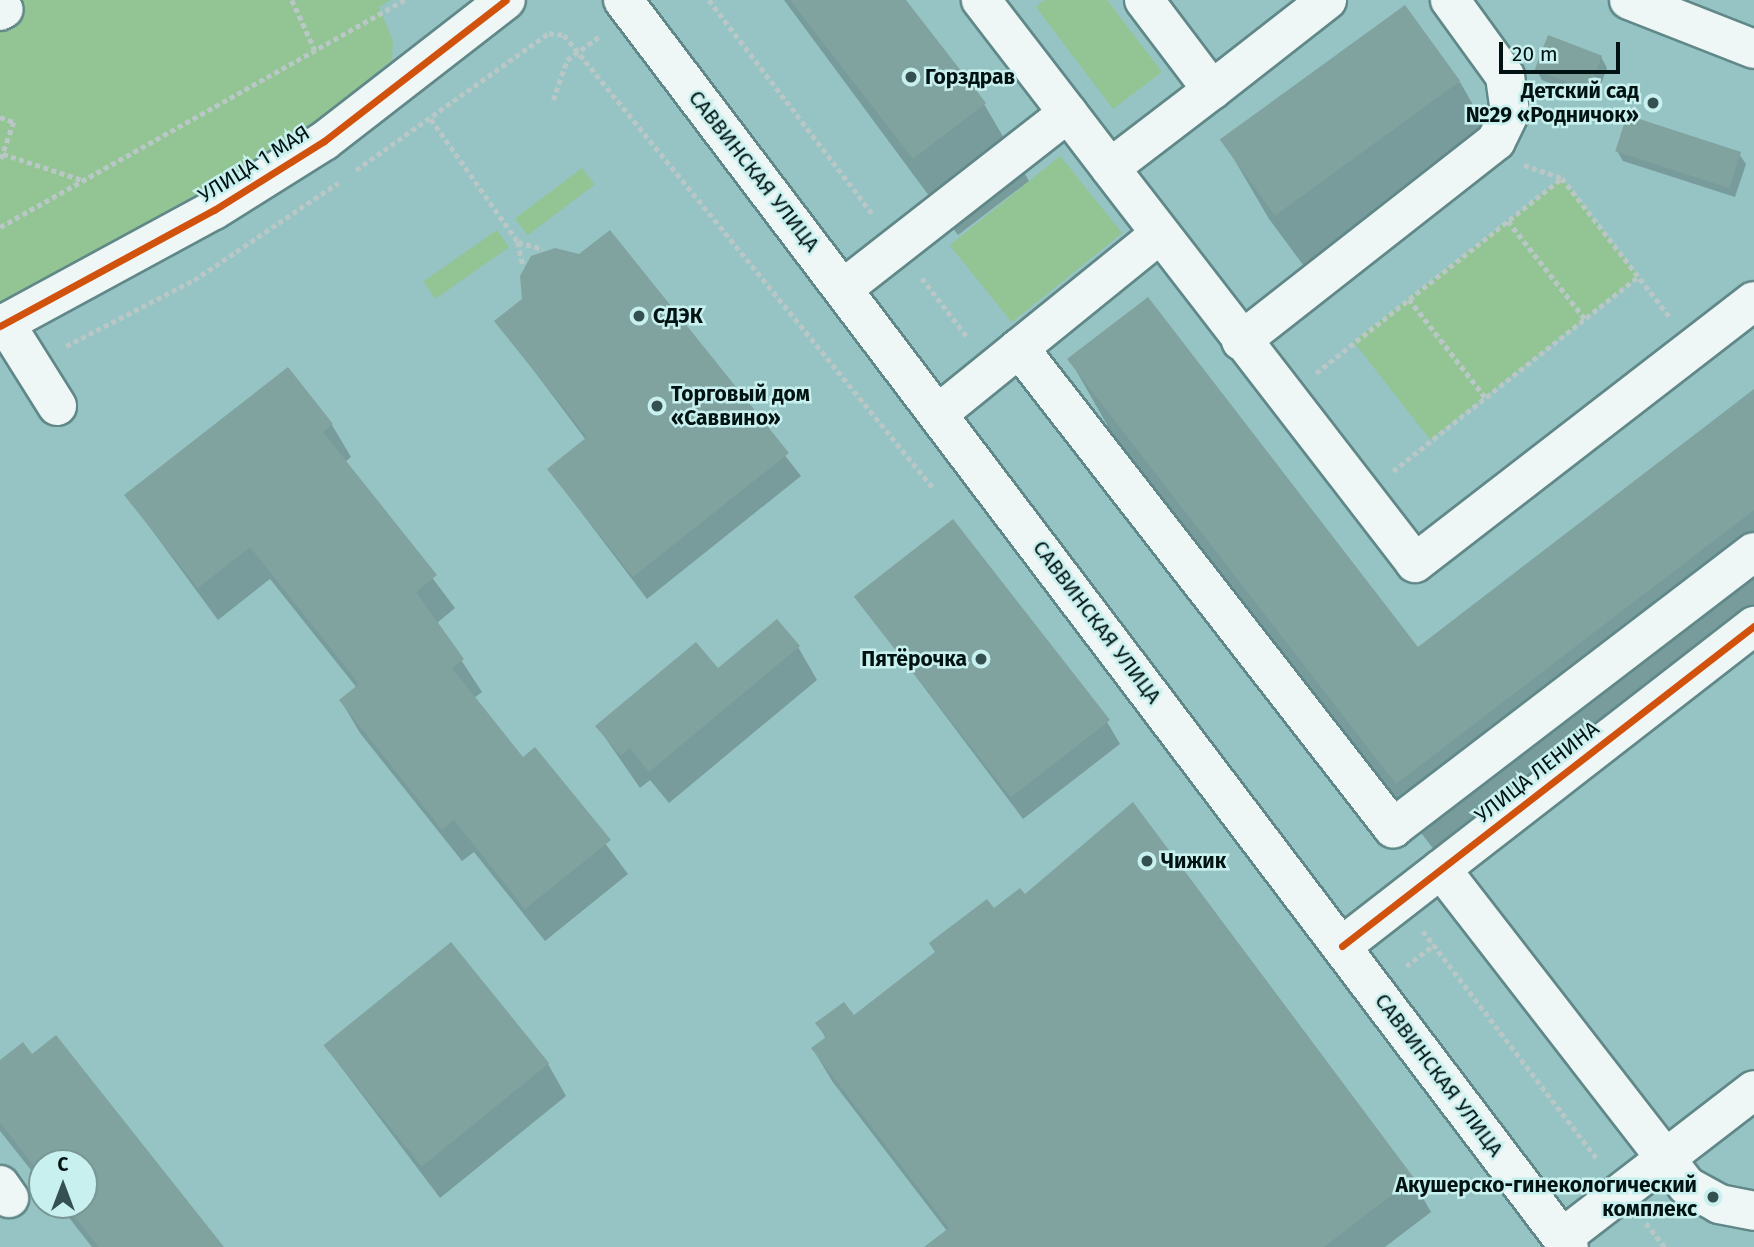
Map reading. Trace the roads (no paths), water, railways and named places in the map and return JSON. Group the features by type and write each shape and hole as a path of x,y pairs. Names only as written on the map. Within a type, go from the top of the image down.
{"main road":[{"name":"УЛИЦА 1 МАЯ","path":"3,325 214,210 324,141 506,0"},
{"path":"981,0 1415,564 1754,301"},
{"path":"1143,0 1212,90"},
{"path":"1110,168 1327,0"},
{"path":"1241,341 1484,151 1510,112 1505,76 1450,0"},
{"path":"1629,0 1754,49"},
{"name":"САВВИНСКАЯ УЛИЦА","path":"627,6 939,413 1565,1243"},
{"path":"844,288 1068,113"},
{"path":"939,413 1160,234"},
{"path":"3,325 57,406"},
{"path":"1019,348 1393,828 1754,552"},
{"name":"УЛИЦА ЛЕНИНА","path":"1342,946 1754,625"},
{"path":"1652,632 1686,679"},
{"path":"1441,869 1666,1158 1703,1198 1754,1210"},
{"path":"1565,1243 1666,1158 1754,1090"}],"place":[{"name":"Горздрав","path":"911,77"},
{"name":"Детский сад №29 «Родничок»","path":"1653,103"},
{"name":"СДЭК","path":"639,316"},
{"name":"Торговый дом «Саввино»","path":"657,406"},
{"name":"Пятёрочка","path":"981,659"},
{"name":"Чижик","path":"1147,861"},
{"name":"Акушерско-гинекологический комплекс","path":"1713,1197"}]}
